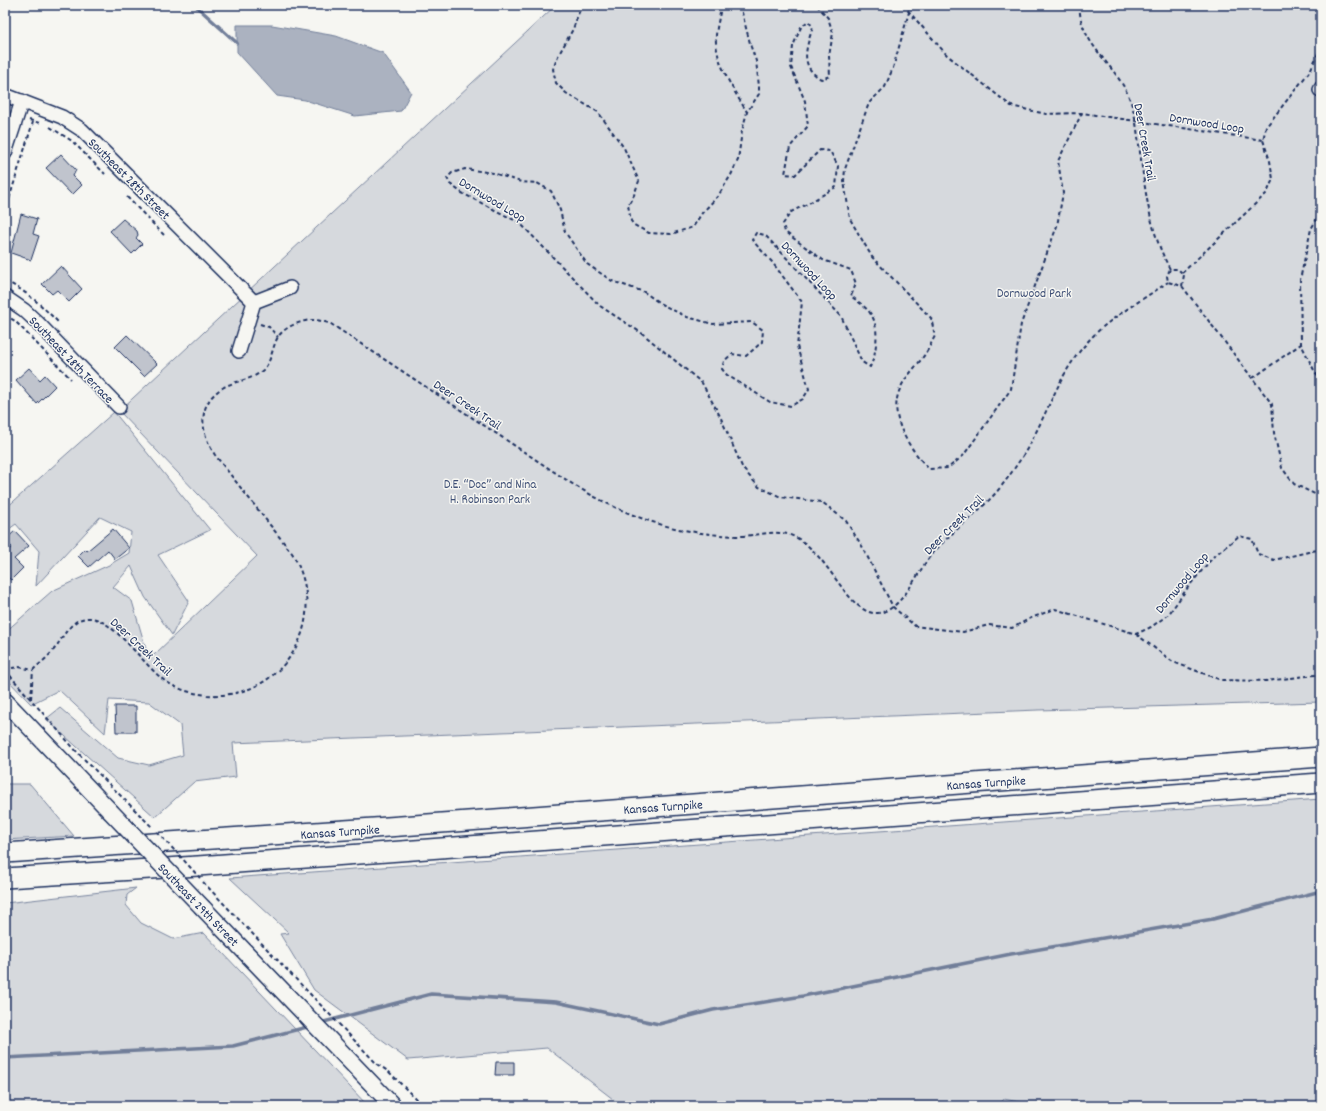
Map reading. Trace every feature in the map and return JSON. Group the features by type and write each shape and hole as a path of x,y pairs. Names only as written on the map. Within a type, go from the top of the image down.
{"highway":[{"name":"Kansas Turnpike","path":"5,853 366,829 1321,757"},
{"name":"Kansas Turnpike","path":"5,878 198,866 1321,783"}],"main road":[{"name":"Southeast 29th Street","path":"5,701 393,1106"}],"street":[{"name":"Southeast 28th Street","path":"5,95 62,117 82,130 254,302"},
{"path":"5,153 22,101"},
{"path":"239,351 254,302 290,288"},
{"name":"Southeast 28th Terrace","path":"5,297 24,310 38,323 119,407"}],"path":[{"path":"584,5 579,12 573,30 558,56 553,69 556,83 566,93 598,112 624,148 639,181 634,195 628,205 631,220 634,225 649,233 671,234 693,227 718,196 738,160 742,131 747,112 759,94 760,86 756,61 740,5"},
{"path":"721,5 716,37 721,62 730,83 747,112"},
{"name":"Dornwood Loop","path":"817,5 828,18 833,33 828,56 830,76 821,79 812,74 806,64 807,44 813,27 808,21 801,27 793,46 791,67 805,102 808,126 790,147 785,174 795,175 820,150 830,151 838,166 836,186 809,203 791,212 783,224 785,232 824,260 851,270 856,284 850,296 871,313 877,337 875,358 870,367 862,362 841,316 765,235 756,233 752,240 772,262 802,302 798,346 809,388 804,399 791,406 770,402 727,375 722,369 724,361 732,354 746,356 762,342 763,330 752,322 713,324 687,316 662,304 644,292 612,281 587,264 565,232 560,210 551,191 537,183 521,182 492,173 465,169 452,173 447,178 450,184 462,193 520,223 600,306 642,334 702,383 720,416 743,469 758,487 780,497 822,502 846,521 862,546 893,608 915,626 963,632 989,625 1012,628 1031,618 1056,609 1136,634 1174,662 1221,680 1266,681 1315,675 1321,672"},
{"name":"Dornwood Loop","path":"903,5 947,55 1011,106 1046,114 1082,113 1262,140"},
{"path":"913,5 909,12 893,68 885,86 869,103 845,169 844,181 850,219 872,257 931,318 935,336 924,356 900,387 895,409 906,439 916,455 929,469 948,468 963,456 1011,389 1021,324 1057,226 1063,193 1058,161 1082,113"},
{"name":"Deer Creek Trail","path":"1079,5 1082,23 1090,39 1118,75 1129,96 1136,120 1149,211 1161,254 1170,269"},
{"path":"1319,5 1321,14"},
{"path":"1182,273 1217,242 1267,193 1273,179 1270,161 1262,140 1266,127 1310,71 1321,47"},
{"path":"28,120 41,124"},
{"path":"5,212 34,121"},
{"path":"49,126 72,141 105,174"},
{"path":"126,197 164,235"},
{"path":"1321,212 1311,229 1300,280 1301,344 1315,372 1321,379"},
{"path":"1182,286 1184,275 1178,269 1170,269 1167,276 1168,282 1182,286 1272,404 1274,434 1282,468 1294,484 1321,497"},
{"path":"5,281 18,286 36,300 59,323"},
{"name":"Deer Creek Trail","path":"33,670 51,654 67,629 77,621 90,618 107,623 164,680 187,693 223,696 250,689 274,676 293,654 304,626 307,602 305,584 299,566 292,553 215,455 206,442 202,428 204,410 214,395 224,387 253,378 263,369 269,360 278,337 296,324 314,320 331,324 604,503 664,527 706,534 738,536 787,534 804,543 820,556 862,610 874,613 885,612 893,608 910,586 931,554 992,497 1019,463 1070,366 1085,344 1105,325 1168,282"},
{"path":"5,315 15,321 71,379"},
{"path":"249,321 269,327 278,337"},
{"path":"1253,378 1301,344"},
{"name":"Dornwood Loop","path":"1136,634 1151,627 1168,615 1189,586 1214,556 1239,536 1252,539 1258,554 1274,560 1321,549"},
{"path":"5,669 19,668 33,670 31,699"},
{"path":"5,669 78,753 157,832 378,1065 388,1071 424,1106"}],"green space":[{"path":"556,5 1321,5 1321,702 1038,710 233,743 236,777 194,782 155,817 46,719 60,708 118,758 149,765 183,755 180,725 149,702 109,700 105,733 59,690 31,704 5,677 5,632 52,591 109,565 129,553 131,532 100,517 36,586 39,551 16,524 5,532 5,509 114,412 210,530 158,555 189,601 172,635 145,597 131,566 113,587 132,601 146,649 154,655 257,556 119,411"},
{"path":"5,784 30,784 74,836 5,840"},
{"path":"1321,799 1321,1106 1039,1106 1004,1099 999,1106 622,1106 547,1048 408,1060 314,990 280,934 289,933 230,878"},
{"path":"136,888 127,895 126,905 141,923 173,939 204,933 368,1106 5,1106 5,903"}],"shaded area":[{"path":"237,25 272,25 336,36 383,53 411,92 401,111 355,116 305,100 277,96 237,52"}],"building":[{"path":"61,154 76,170 73,176 82,185 72,195 46,168"},
{"path":"21,214 37,219 33,234 39,236 31,260 11,253"},
{"path":"123,219 137,231 138,235 136,238 142,244 132,254 110,231"},
{"path":"61,266 82,289 69,302 57,290 52,294 42,284"},
{"path":"127,335 157,364 144,376 115,347"},
{"path":"29,368 40,380 45,375 55,386 37,404 16,380"},
{"path":"113,529 129,548 115,559 108,550 89,567 78,556 85,549 87,551"},
{"path":"15,531 29,546 14,559 23,568 11,580 5,575 5,549 7,551 12,547 5,540"},
{"path":"115,706 136,706 136,732 116,732"},
{"path":"496,1062 514,1062 514,1075 495,1075"}],"waterway":[{"path":"195,5 237,43"},
{"path":"320,1023 431,994 556,1002 659,1024 713,1010 803,996 1011,954 1213,919 1321,891"},
{"path":"5,1058 233,1046 311,1026"}],"park label":[{"name":"Dornwood Park","path":"1034,292"},
{"name":"D.E. “Doc” and Nina H. Robinson Park","path":"490,490"}]}
